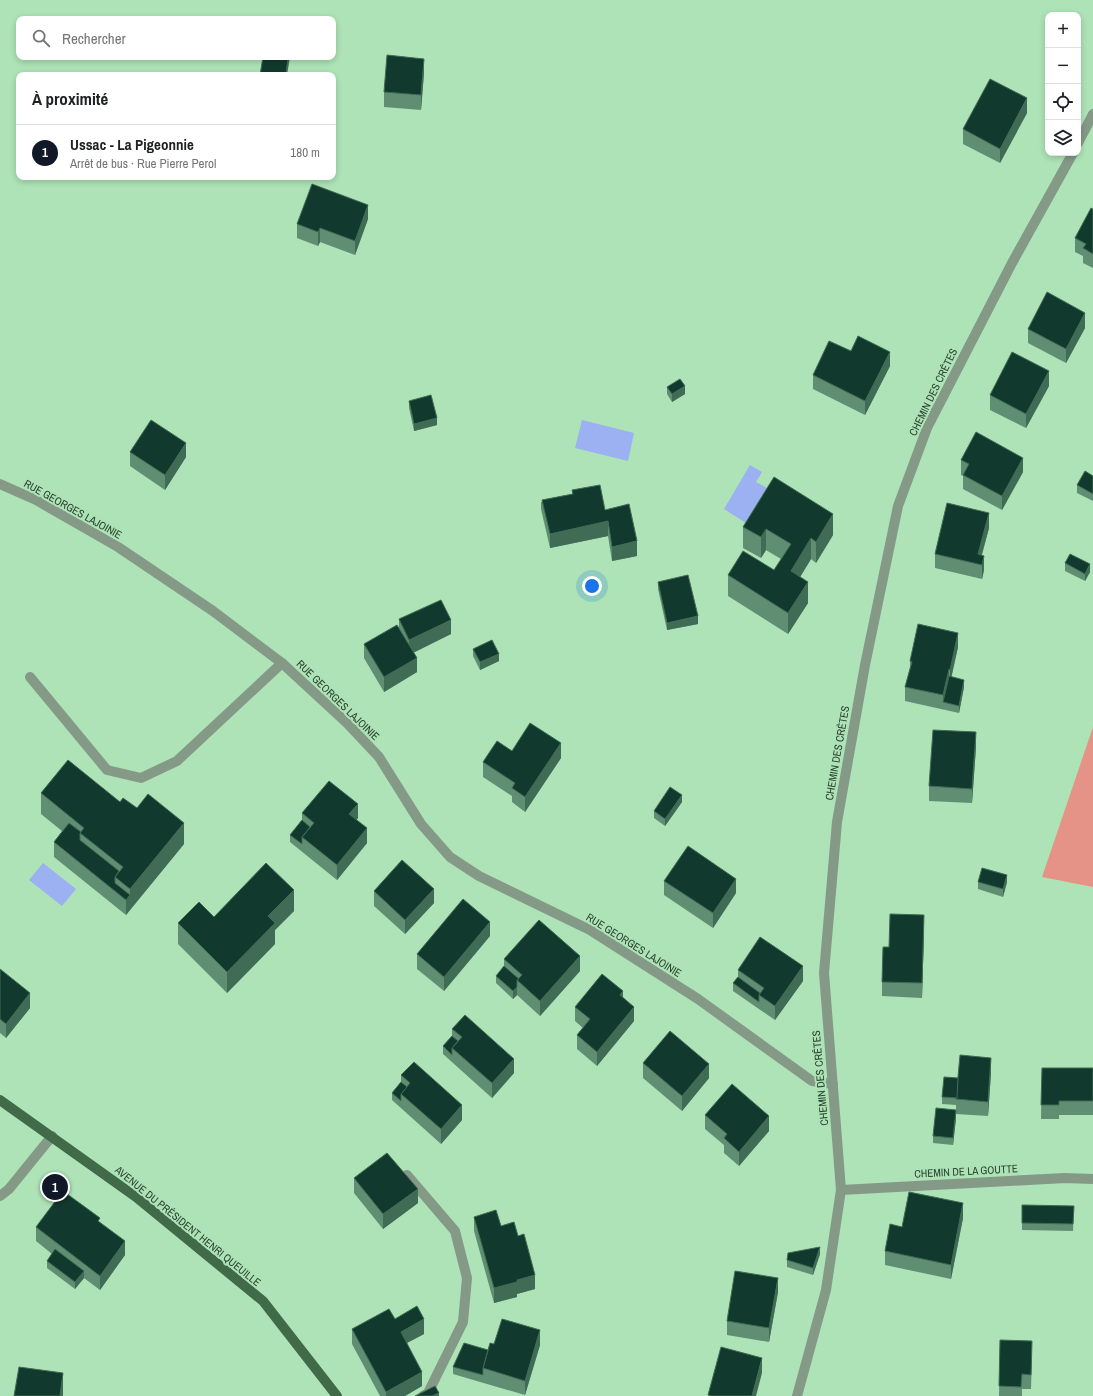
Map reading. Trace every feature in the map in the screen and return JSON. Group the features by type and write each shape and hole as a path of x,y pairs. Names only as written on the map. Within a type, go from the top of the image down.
{"main road":[{"name":"AVENUE DU PRÉSIDENT HENRI QUEUILLE","path":"0,1100 136,1197 263,1301 337,1396"}],"street":[{"path":"1081,137 1093,114"},
{"name":"CHEMIN DES CRÊTES","path":"797,1396 826,1290 841,1190 824,973 837,822 865,665 898,506 927,428 1012,263 1071,156"},
{"name":"RUE GEORGES LAJOINIE","path":"0,484 36,500 118,547 213,611 282,662 347,723 379,757 421,824 450,858 479,876 590,930 698,999 812,1081 833,1084"},
{"path":"30,677 107,770 141,778 177,761 282,662"},
{"path":"0,1196 9,1190 52,1136"},
{"path":"407,1175 455,1231 467,1278 463,1322 428,1393 423,1396"},
{"name":"CHEMIN DE LA GOUTTE","path":"841,1190 1065,1178 1093,1179"}],"shaded area":[{"path":"1093,727 1093,887 1042,877"}],"water":[{"path":"582,420 634,433 628,461 575,448"},
{"path":"750,465 762,472 756,482 767,488 746,523 724,509"},
{"path":"43,863 76,889 62,906 29,880"}],"building":[{"path":"387,55 424,59 421,95 384,92"},
{"path":"262,60 288,60 286,72 260,72"},
{"path":"990,79 1027,98 1000,149 963,129"},
{"path":"312,184 368,205 355,241 320,228 318,232 297,224"},
{"path":"1091,208 1093,209 1093,254 1083,248 1086,244 1075,238"},
{"path":"1047,292 1085,313 1066,349 1028,329"},
{"path":"858,336 890,352 865,401 813,375 829,341 851,351"},
{"path":"1012,352 1049,371 1026,414 990,395"},
{"path":"680,379 685,386 672,394 667,387"},
{"path":"431,395 437,418 414,424 409,401"},
{"path":"151,420 186,443 165,475 130,452"},
{"path":"976,432 1023,458 1002,496 963,475 969,464 961,460"},
{"path":"1085,471 1093,476 1093,494 1077,485"},
{"path":"774,477 833,514 816,542 811,538 791,571 808,582 788,613 728,575 743,551 774,570 791,544 766,529 761,537 743,527"},
{"path":"600,485 605,510 629,504 637,541 612,547 608,521 550,534 542,500 573,494 572,490"},
{"path":"947,503 989,513 978,554 984,556 982,565 935,554"},
{"path":"1070,554 1090,564 1085,574 1065,563"},
{"path":"688,575 698,616 667,623 658,582"},
{"path":"441,600 451,620 409,640 399,619"},
{"path":"918,624 958,633 943,695 905,687 912,662 910,661"},
{"path":"397,625 417,658 384,677 364,644"},
{"path":"492,640 499,654 480,662 473,649"},
{"path":"949,676 964,680 959,706 943,702"},
{"path":"530,723 561,743 525,797 512,788 515,783 483,762 497,741 512,751"},
{"path":"933,730 976,732 972,789 929,786"},
{"path":"68,760 120,802 123,798 137,808 148,794 184,823 130,889 115,877 123,867 80,833 84,828 41,793"},
{"path":"329,781 358,804 349,814 367,828 337,865 302,837 314,823 302,813"},
{"path":"670,787 682,795 665,819 654,811"},
{"path":"302,820 310,827 302,837 302,844 290,835"},
{"path":"69,823 81,832 80,840 119,871 115,877 115,883 130,895 126,900 54,842"},
{"path":"688,846 736,879 713,913 664,881"},
{"path":"402,860 434,889 405,920 374,891"},
{"path":"266,863 294,890 268,916 275,923 227,972 178,923 199,902 214,917"},
{"path":"982,868 1007,875 1003,889 978,882"},
{"path":"463,899 490,922 444,977 417,954"},
{"path":"890,914 924,915 922,983 882,982 883,947 889,947"},
{"path":"539,920 580,956 540,1001 517,980 522,975 504,959"},
{"path":"760,937 803,966 775,1006 759,995 764,988 738,970"},
{"path":"504,966 519,979 517,980 517,987 513,991 496,976"},
{"path":"0,969 30,993 6,1024 0,1019"},
{"path":"602,974 623,991 620,995 634,1007 597,1052 577,1035 590,1019 575,1007"},
{"path":"738,977 760,993 759,1002 733,983"},
{"path":"465,1015 514,1059 492,1083 452,1048 462,1037 452,1029"},
{"path":"670,1031 709,1064 682,1096 643,1063"},
{"path":"452,1036 458,1041 452,1048 452,1055 443,1046"},
{"path":"960,1055 991,1058 988,1102 956,1099"},
{"path":"414,1062 462,1105 441,1129 401,1094 410,1083 401,1075"},
{"path":"1042,1068 1093,1068 1093,1101 1059,1101 1059,1105 1041,1105"},
{"path":"944,1077 958,1078 957,1098 942,1097"},
{"path":"401,1082 407,1087 401,1094 401,1101 392,1093"},
{"path":"732,1084 769,1116 739,1152 724,1138 727,1134 705,1115"},
{"path":"936,1108 956,1110 953,1138 933,1136"},
{"path":"387,1153 418,1189 383,1214 354,1178"},
{"path":"63,1191 100,1218 98,1221 125,1241 100,1276 36,1227"},
{"path":"909,1192 963,1203 951,1265 885,1251 890,1224 902,1227"},
{"path":"1022,1205 1074,1206 1073,1224 1022,1223"},
{"path":"496,1210 501,1226 514,1222 518,1236 524,1234 535,1275 517,1280 517,1282 494,1288 474,1217"},
{"path":"820,1247 813,1268 787,1260 788,1253"},
{"path":"55,1249 84,1271 75,1282 47,1261"},
{"path":"735,1271 778,1278 769,1328 727,1321"},
{"path":"417,1306 424,1319 401,1332 422,1372 386,1392 352,1329 389,1309 395,1319"},
{"path":"502,1319 540,1330 525,1381 483,1368 490,1343 494,1344"},
{"path":"1000,1340 1032,1341 1031,1375 1022,1374 1021,1387 999,1386"},
{"path":"464,1343 488,1350 483,1368 483,1375 453,1367"},
{"path":"721,1347 762,1358 752,1396 708,1395"},
{"path":"19,1367 63,1373 60,1396 14,1396"},
{"path":"435,1386 439,1393 432,1396 415,1396"}],"place":[{"name":"Ussac - La Pigeonnie","path":"55,1187"}]}
